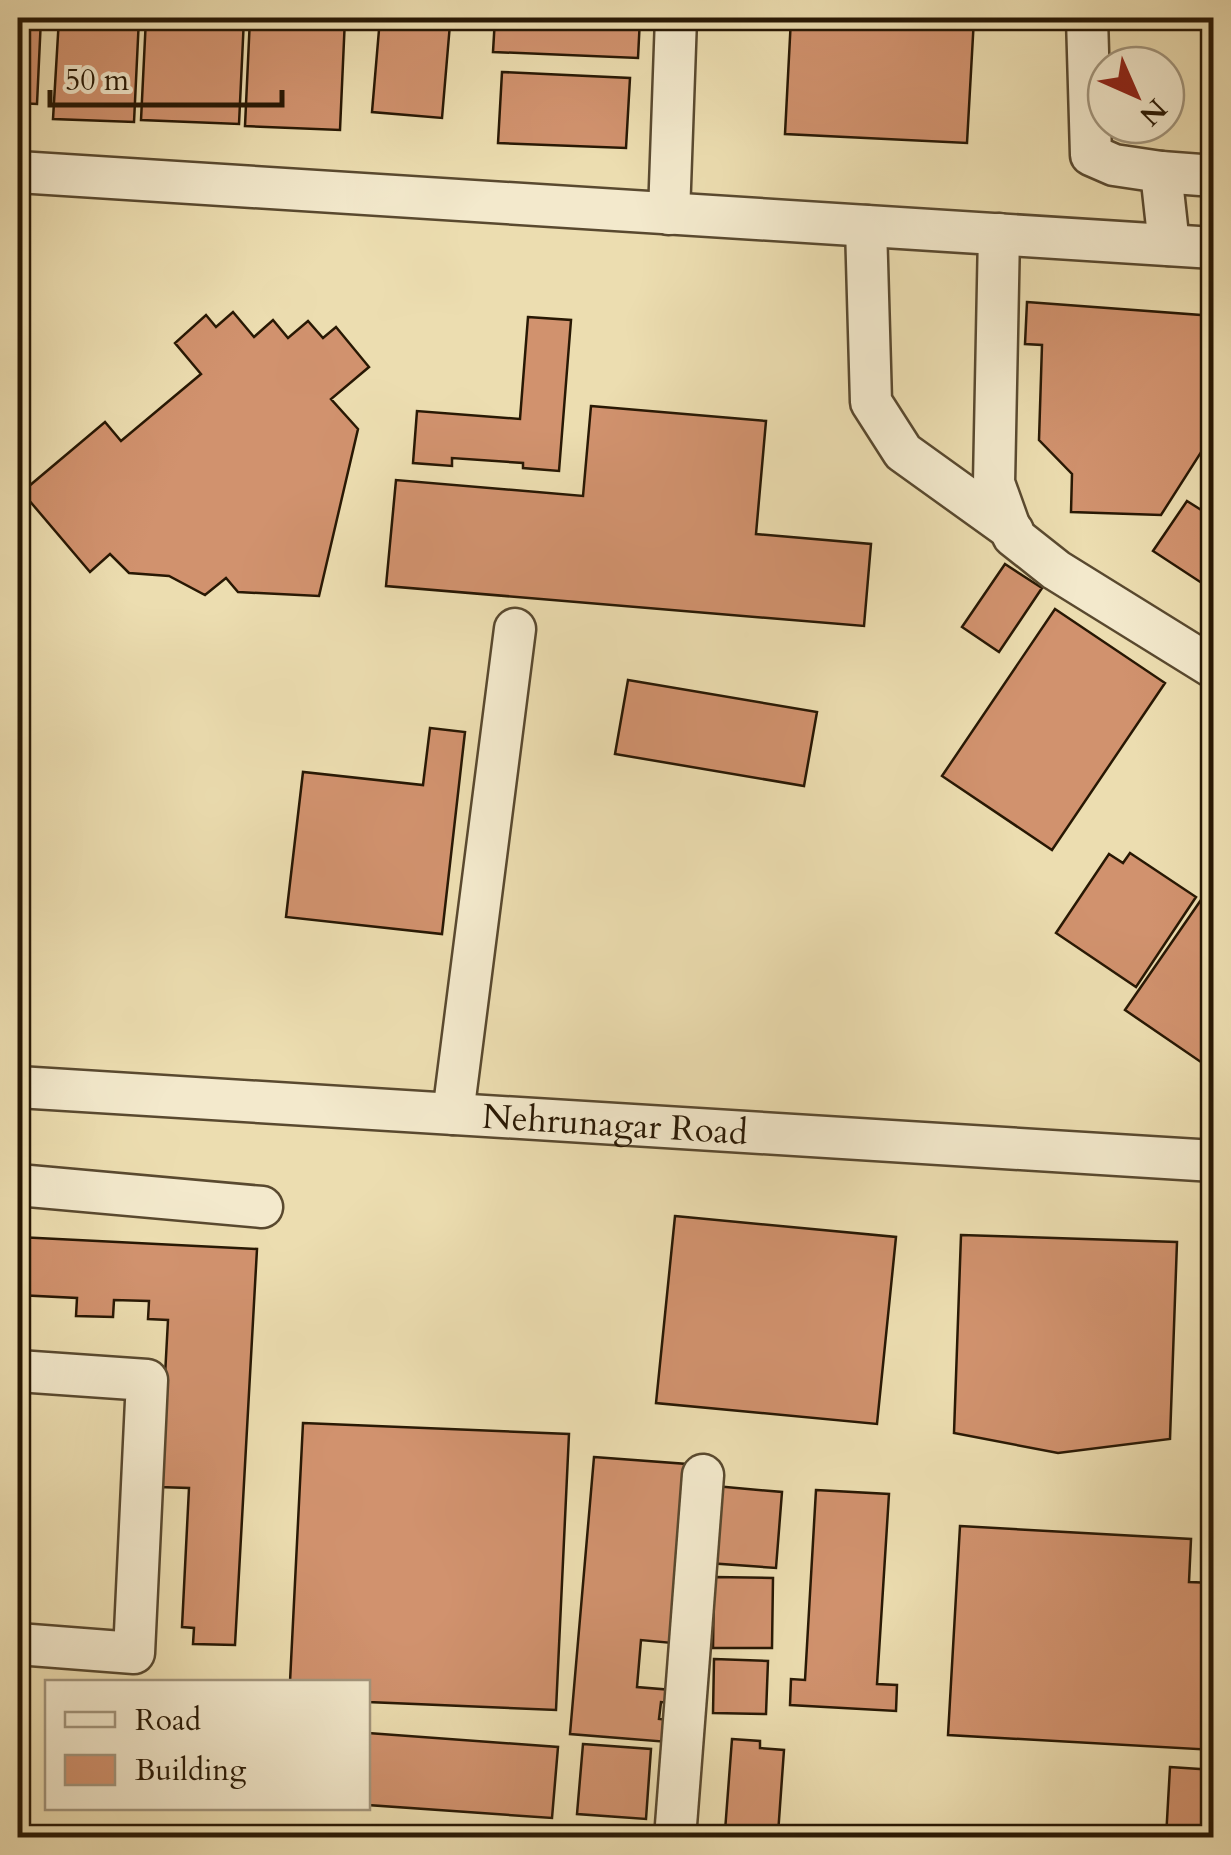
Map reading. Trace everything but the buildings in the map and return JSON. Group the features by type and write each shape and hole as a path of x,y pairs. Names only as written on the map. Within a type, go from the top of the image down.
{"street":[{"path":"669,214 676,18"},
{"path":"1087,18 1091,154 1114,165 1214,176"},
{"path":"18,172 1214,248"},
{"path":"1161,172 1168,246"},
{"path":"866,226 871,402 903,452 1013,531"},
{"path":"999,234 994,483 1013,536 1046,562 1214,668"},
{"path":"453,1114 516,630"},
{"name":"Nehrunagar Road","path":"18,1087 1211,1158"},
{"path":"18,1185 262,1207"},
{"path":"18,1371 147,1380 134,1653 18,1644"},
{"path":"674,1838 703,1475"}]}
